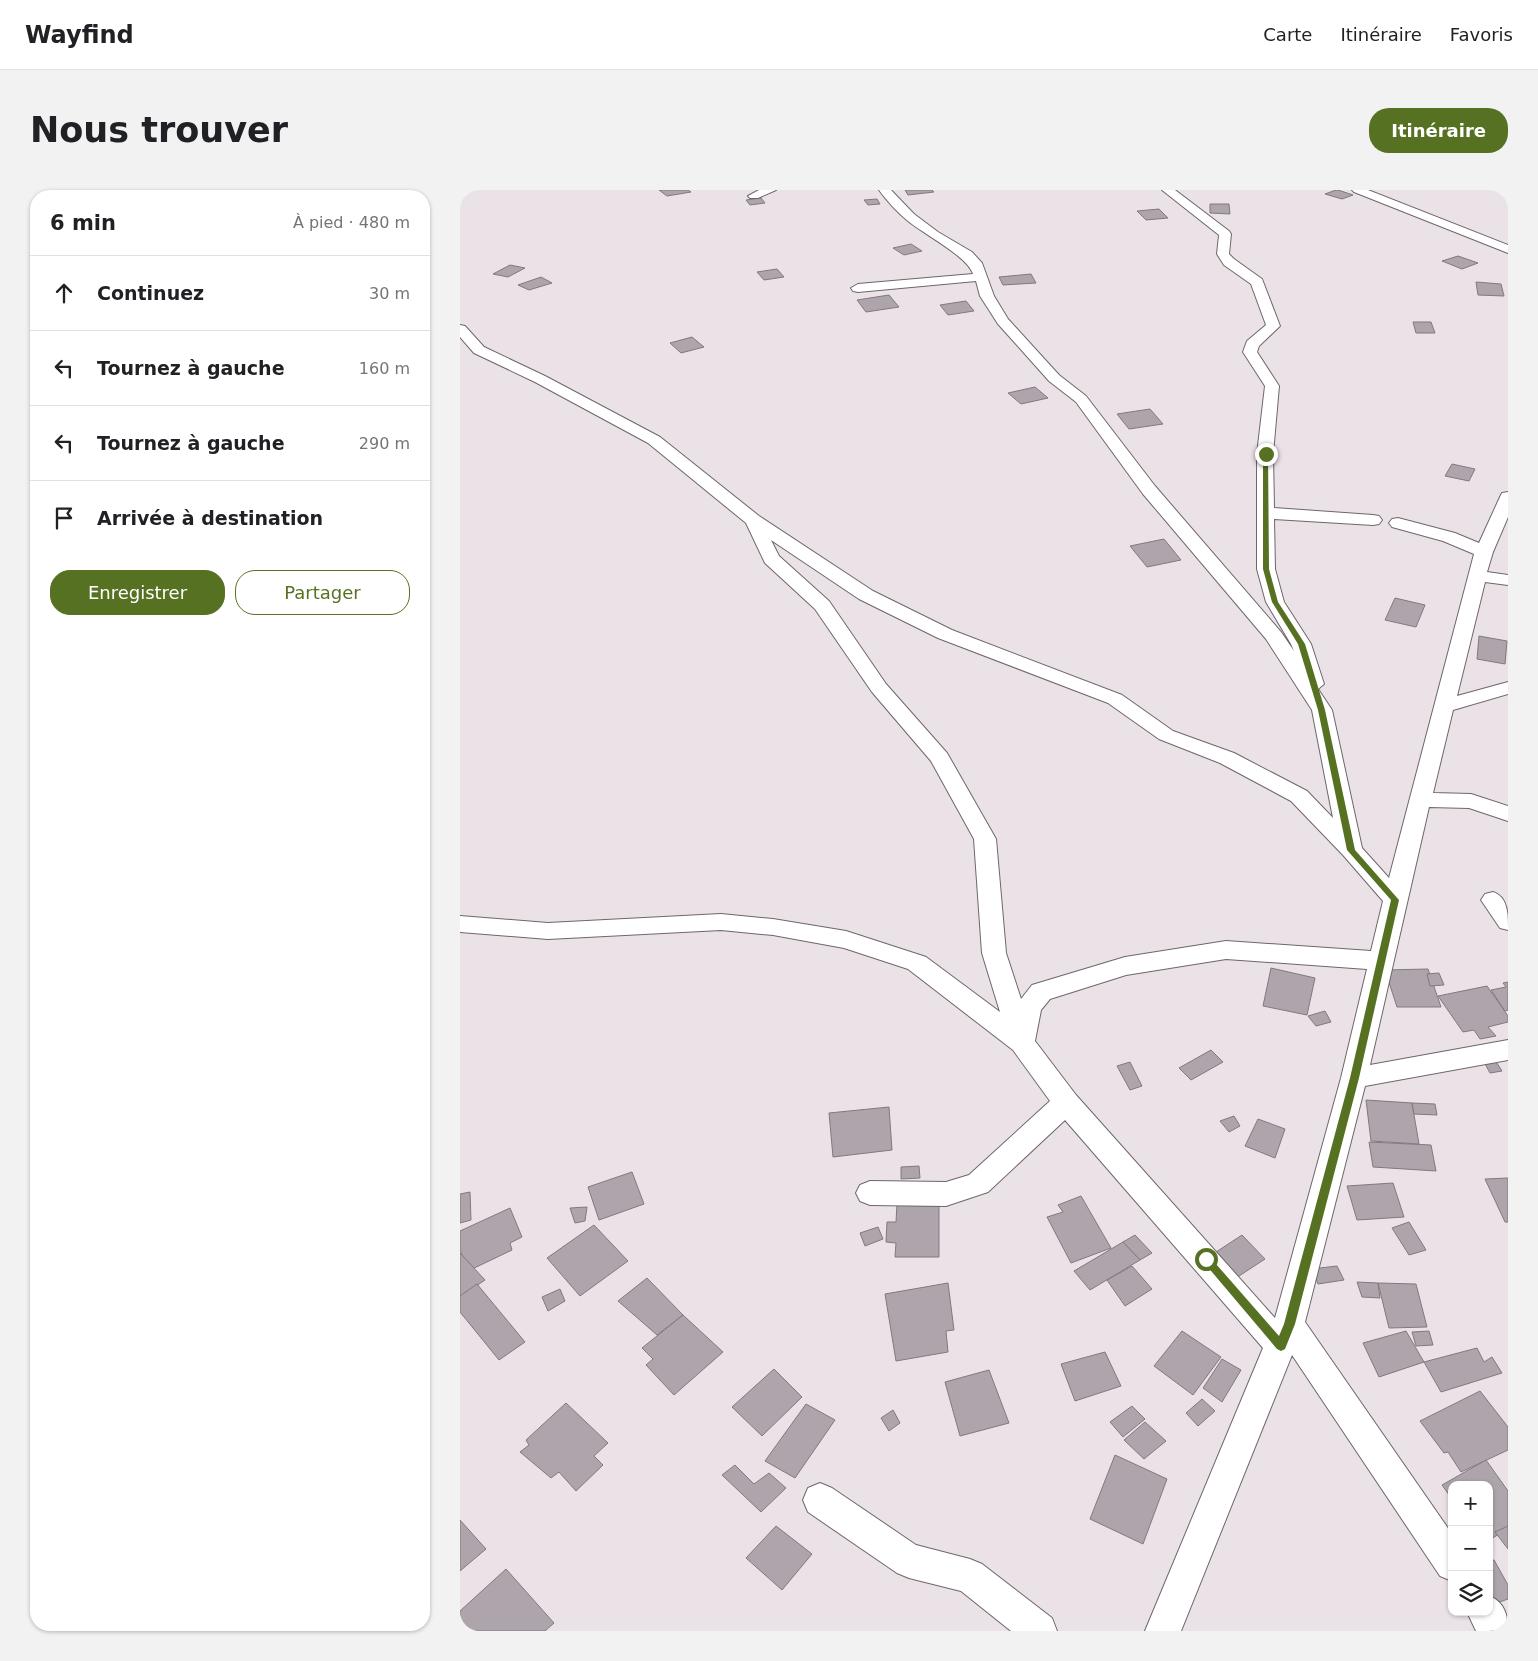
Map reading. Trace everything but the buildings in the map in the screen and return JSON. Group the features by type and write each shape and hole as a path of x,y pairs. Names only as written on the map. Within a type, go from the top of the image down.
{"street":[{"path":"754,196 770,190"},
{"path":"884,190 910,217 934,235 967,255 976,266 987,296 1003,321 1054,378 1081,399 1148,490 1274,636 1322,710"},
{"path":"1168,190 1225,234 1223,254 1229,262 1257,282 1273,326 1252,344 1250,352 1272,386 1266,454 1266,569 1275,602 1301,644 1322,710 1351,850"},
{"path":"1358,190 1508,249"},
{"path":"858,288 980,277"},
{"path":"460,328 479,350 540,379 654,440 753,520 866,595 946,634 1115,699 1166,735 1227,758 1299,796 1351,850 1395,900"},
{"path":"1163,1631 1285,1335 1354,1078 1395,900 1481,564 1507,501"},
{"path":"1266,513 1373,520"},
{"path":"753,520 771,559 822,605 879,688 940,758 985,839 994,953 1022,1042"},
{"path":"1398,523 1449,536 1481,564 1508,580"},
{"path":"1236,593 1266,569"},
{"path":"1444,706 1508,688"},
{"path":"1420,800 1472,801 1508,814"},
{"path":"1493,900 1508,922"},
{"path":"460,924 548,931 721,922 773,927 846,940 917,964 1022,1042 1066,1103 1285,1335 1448,1559"},
{"path":"1022,1042 1029,1007 1041,992 1125,966 1226,950 1381,962"},
{"path":"1354,1078 1508,1050"},
{"path":"870,1193 946,1194 978,1184 1066,1103"},
{"path":"820,1500 909,1561 970,1576 1038,1631"},
{"path":"1488,1616 1497,1631"}],"route":[{"path":"1206,1259 1281,1346 1290,1324 1354,1078 1395,900 1351,850 1322,710 1301,644 1275,602 1266,569 1266,454"}]}
